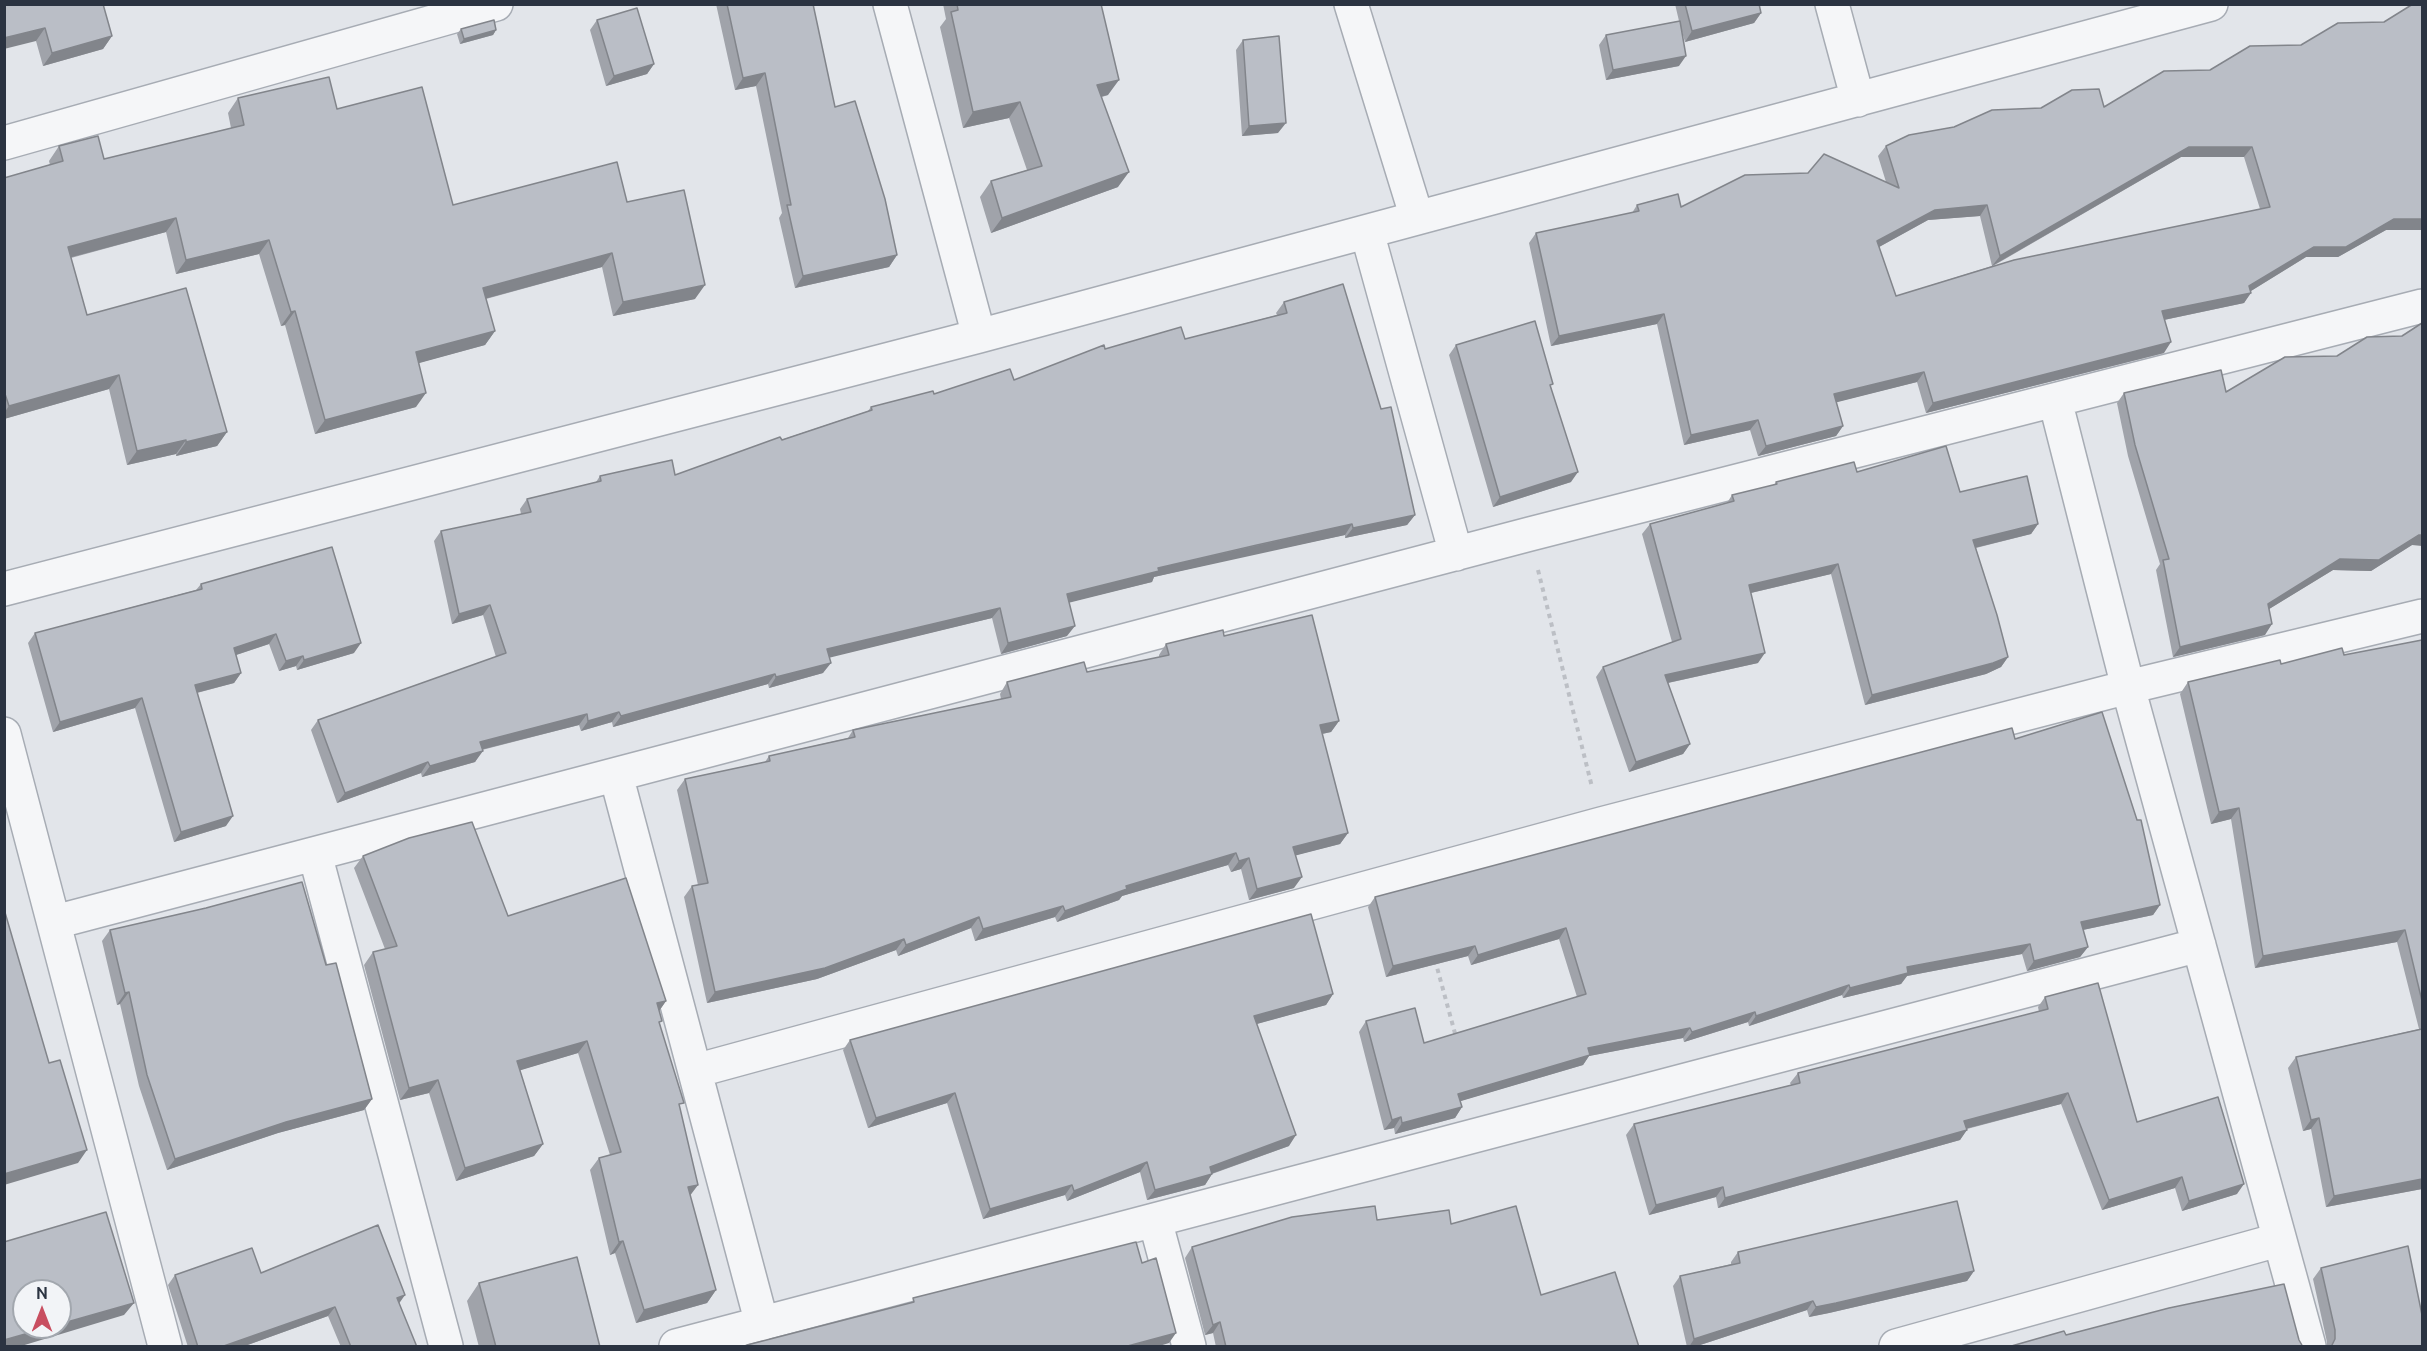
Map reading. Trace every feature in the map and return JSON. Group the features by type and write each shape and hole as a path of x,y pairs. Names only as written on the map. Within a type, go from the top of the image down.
{"street":[{"path":"4,143 496,4"},
{"path":"890,4 979,336"},
{"path":"1351,4 1417,218"},
{"path":"1832,4 1858,100"},
{"path":"4,589 979,336 2211,4"},
{"path":"1367,232 1456,554"},
{"path":"55,922 1530,534 2422,306"},
{"path":"2055,400 2128,687 2309,1347"},
{"path":"695,1071 1601,824 2128,687 2422,616"},
{"path":"4,734 165,1347"},
{"path":"616,775 762,1324"},
{"path":"315,854 446,1347"},
{"path":"676,1347 2199,945"},
{"path":"1155,1220 1189,1347"},
{"path":"1896,1347 2278,1240"}],"path":[{"path":"1530,534 1601,824"},
{"path":"1433,954 1458,1044"}],"building":[{"path":"4,4 103,4 112,36 52,53 45,28 4,38"},
{"path":"727,4 813,4 835,107 855,101 885,199 897,255 803,276 787,205 791,205 765,73 743,78"},
{"path":"957,4 1101,4 1119,80 1097,85 1129,172 1002,218 991,181 1042,166 1020,102 973,112 951,12 958,10"},
{"path":"1685,4 1759,4 1761,13 1692,31"},
{"path":"2413,4 2422,4 2422,219 2394,219 2346,247 2314,247 2249,286 2251,293 2162,311 2171,342 1933,403 1924,372 1834,394 1843,426 1766,446 1758,420 1691,435 1664,314 1559,336 1536,233 1639,211 1637,205 1678,194 1681,207 1745,175 1808,173 1824,154 1899,188 1886,146 1909,135 1954,127 1992,110 2041,108 2072,90 2099,89 2104,107 2164,71 2210,70 2250,46 2301,45 2338,23 2384,22","holes":["2189,147 2252,147 2270,207 2014,260 1896,296 1877,241 1935,210 1987,205 2000,256"]},
{"path":"637,8 654,64 614,76 597,20"},
{"path":"494,20 496,30 464,39 461,29"},
{"path":"1680,21 1686,56 1613,70 1606,35"},
{"path":"1279,36 1286,123 1249,126 1243,40"},
{"path":"329,77 337,109 422,87 453,205 617,162 627,202 684,190 705,285 623,302 612,253 483,288 495,331 416,352 426,393 325,420 295,311 291,312 269,240 186,260 176,218 68,247 87,315 186,288 227,432 137,451 119,375 9,406 4,391 4,178 63,161 59,146 98,136 104,159 244,125 238,98"},
{"path":"1343,284 1381,409 1391,407 1415,515 1353,528 1352,524 1257,545 1158,568 1159,571 1067,594 1075,626 1008,643 1000,608 827,649 831,663 776,677 775,674 621,716 619,712 588,721 587,714 480,742 483,751 430,766 428,762 345,793 318,720 506,653 490,605 459,614 441,531 531,512 527,499 601,481 600,476 672,460 675,475 780,437 782,440 872,410 871,407 933,391 934,394 1010,369 1014,380 1104,345 1105,349 1181,327 1185,339 1287,313 1284,302"},
{"path":"1535,321 1553,384 1550,385 1578,472 1500,497 1456,345"},
{"path":"2422,323 2422,535 2379,560 2340,559 2268,604 2272,624 2180,647 2163,560 2169,559 2135,445 2124,393 2221,370 2226,392 2285,357 2337,356 2367,337 2402,336"},
{"path":"1946,446 1960,492 2027,476 2038,524 1973,540 2008,657 1872,695 1838,564 1749,585 1765,653 1665,675 1690,744 1636,762 1603,667 1681,639 1650,524 1734,501 1732,495 1777,484 1776,482 1854,462 1857,472"},
{"path":"332,547 361,643 304,660 303,656 286,661 276,634 234,648 241,673 195,685 233,816 181,832 142,698 60,722 35,633 202,589 201,584"},
{"path":"1312,615 1339,721 1320,725 1348,833 1293,847 1302,877 1257,889 1249,858 1239,861 1236,853 1126,886 1127,889 1065,911 1063,906 983,929 979,917 906,945 904,939 825,968 715,992 692,886 708,883 685,779 770,761 769,756 855,737 853,730 1011,697 1007,682 1084,662 1087,672 1169,655 1166,644 1223,630 1224,636"},
{"path":"2422,640 2422,1001 2405,930 2263,956 2239,808 2219,812 2188,682 2280,660 2281,664 2342,648 2344,655"},
{"path":"2102,712 2137,820 2141,820 2160,905 2081,922 2088,947 2034,961 2030,944 1907,967 1908,973 1850,988 1849,985 1756,1016 1755,1012 1692,1032 1690,1028 1588,1048 1590,1055 1458,1094 1462,1107 1402,1123 1401,1117 1392,1120 1366,1021 1415,1008 1424,1043 1586,994 1566,928 1478,955 1475,946 1393,966 1375,897 2012,728 2015,739"},
{"path":"472,822 508,916 626,878 666,1001 657,1003 662,1021 659,1022 684,1103 679,1104 698,1185 688,1187 716,1290 644,1310 623,1241 619,1242 599,1158 621,1152 587,1041 517,1061 543,1144 465,1168 438,1080 409,1088 373,952 397,946 363,856 409,838"},
{"path":"302,882 326,965 336,963 372,1099 286,1122 175,1159 147,1075 129,992 125,993 110,930 206,908"},
{"path":"4,909 49,1063 60,1060 87,1150 4,1174"},
{"path":"1311,914 1333,994 1254,1016 1296,1135 1210,1167 1212,1174 1155,1190 1147,1162 1074,1191 1072,1185 990,1209 955,1093 876,1118 850,1040"},
{"path":"2098,983 2137,1122 2218,1097 2244,1184 2189,1201 2182,1177 2109,1200 2068,1093 1964,1121 1967,1130 1725,1198 1723,1187 1656,1205 1634,1124 1800,1083 1798,1073 2048,1009 2045,997"},
{"path":"2422,1029 2422,1179 2334,1196 2319,1118 2311,1120 2296,1057"},
{"path":"1957,1201 1974,1271 1816,1307 1813,1301 1694,1339 1680,1276 1740,1263 1738,1252"},
{"path":"1375,1206 1377,1220 1449,1210 1451,1224 1516,1206 1541,1295 1615,1272 1639,1347 1226,1347 1220,1322 1213,1325 1192,1247 1292,1217"},
{"path":"106,1212 134,1303 72,1321 72,1279 12,1279 12,1338 4,1340 4,1242"},
{"path":"378,1225 405,1295 397,1298 417,1347 351,1347 335,1307 221,1347 198,1347 175,1275 252,1248 261,1273"},
{"path":"1136,1242 1142,1263 1156,1258 1176,1333 1124,1347 747,1347 747,1345 914,1302 913,1298"},
{"path":"2408,1246 2422,1315 2422,1347 2331,1347 2335,1339 2335,1330 2321,1268"},
{"path":"577,1257 600,1347 496,1347 479,1283"},
{"path":"2284,1284 2299,1340 2303,1347 2008,1347 2064,1331 2066,1335 2169,1308"}]}
